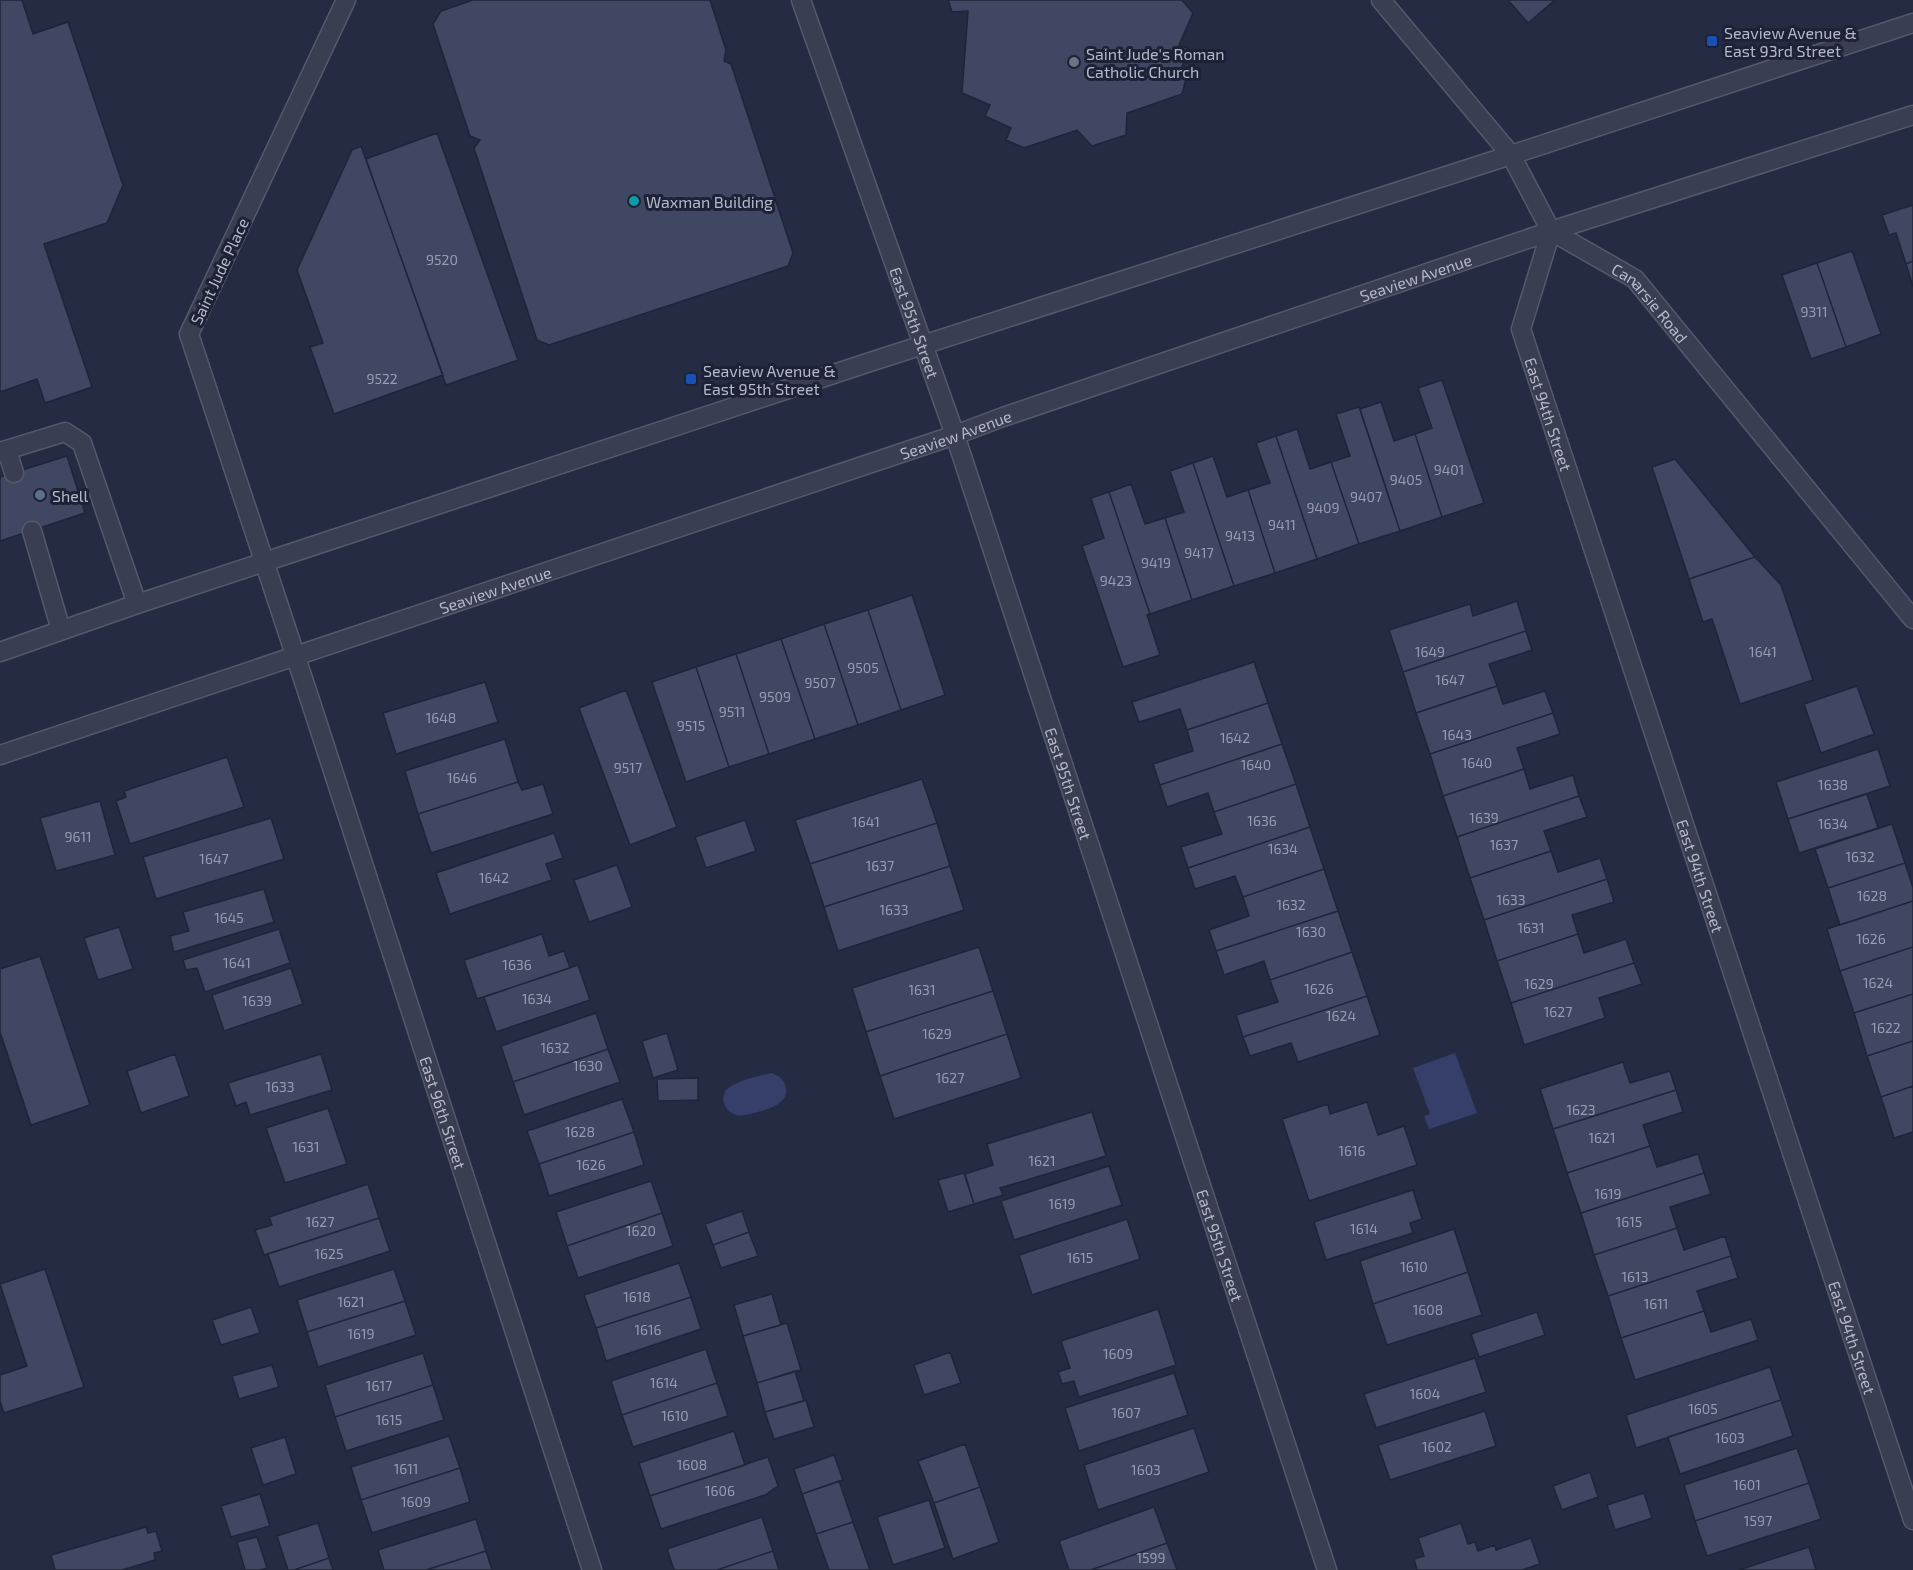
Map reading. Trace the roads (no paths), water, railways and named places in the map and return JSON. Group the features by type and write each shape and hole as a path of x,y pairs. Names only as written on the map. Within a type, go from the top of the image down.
{"street":[{"name":"Saint Jude Place","path":"296,655 189,334 346,0"},
{"name":"East 95th Street","path":"801,0 955,435 1327,1570"},
{"path":"1381,0 1511,155 1551,231"},
{"path":"0,652 137,604 923,345 1913,23"},
{"name":"Seaview Avenue","path":"0,754 955,435 1551,231 1913,115"},
{"name":"Canarsie Road","path":"1551,231 1635,279 1913,619"},
{"name":"East 94th Street","path":"1551,231 1521,329 1913,1520"},
{"path":"14,473 4,451 65,432 82,443 137,604"},
{"path":"32,531 61,630"},
{"name":"East 96th Street","path":"296,655 592,1570"}],"water":[{"path":"1455,1053 1477,1113 1429,1129 1424,1116 1430,1114 1413,1068"},
{"path":"772,1073 782,1079 785,1085 786,1092 780,1103 766,1110 740,1116 730,1112 723,1099 727,1089 742,1081"}],"place":[{"name":"Seaview Avenue & East 93rd Street","path":"1712,41"},
{"name":"Saint Jude's Roman Catholic Church","path":"1074,62"},
{"name":"Waxman Building","path":"634,201"},
{"name":"Seaview Avenue & East 95th Street","path":"691,379"},
{"name":"Shell","path":"40,495"}]}
